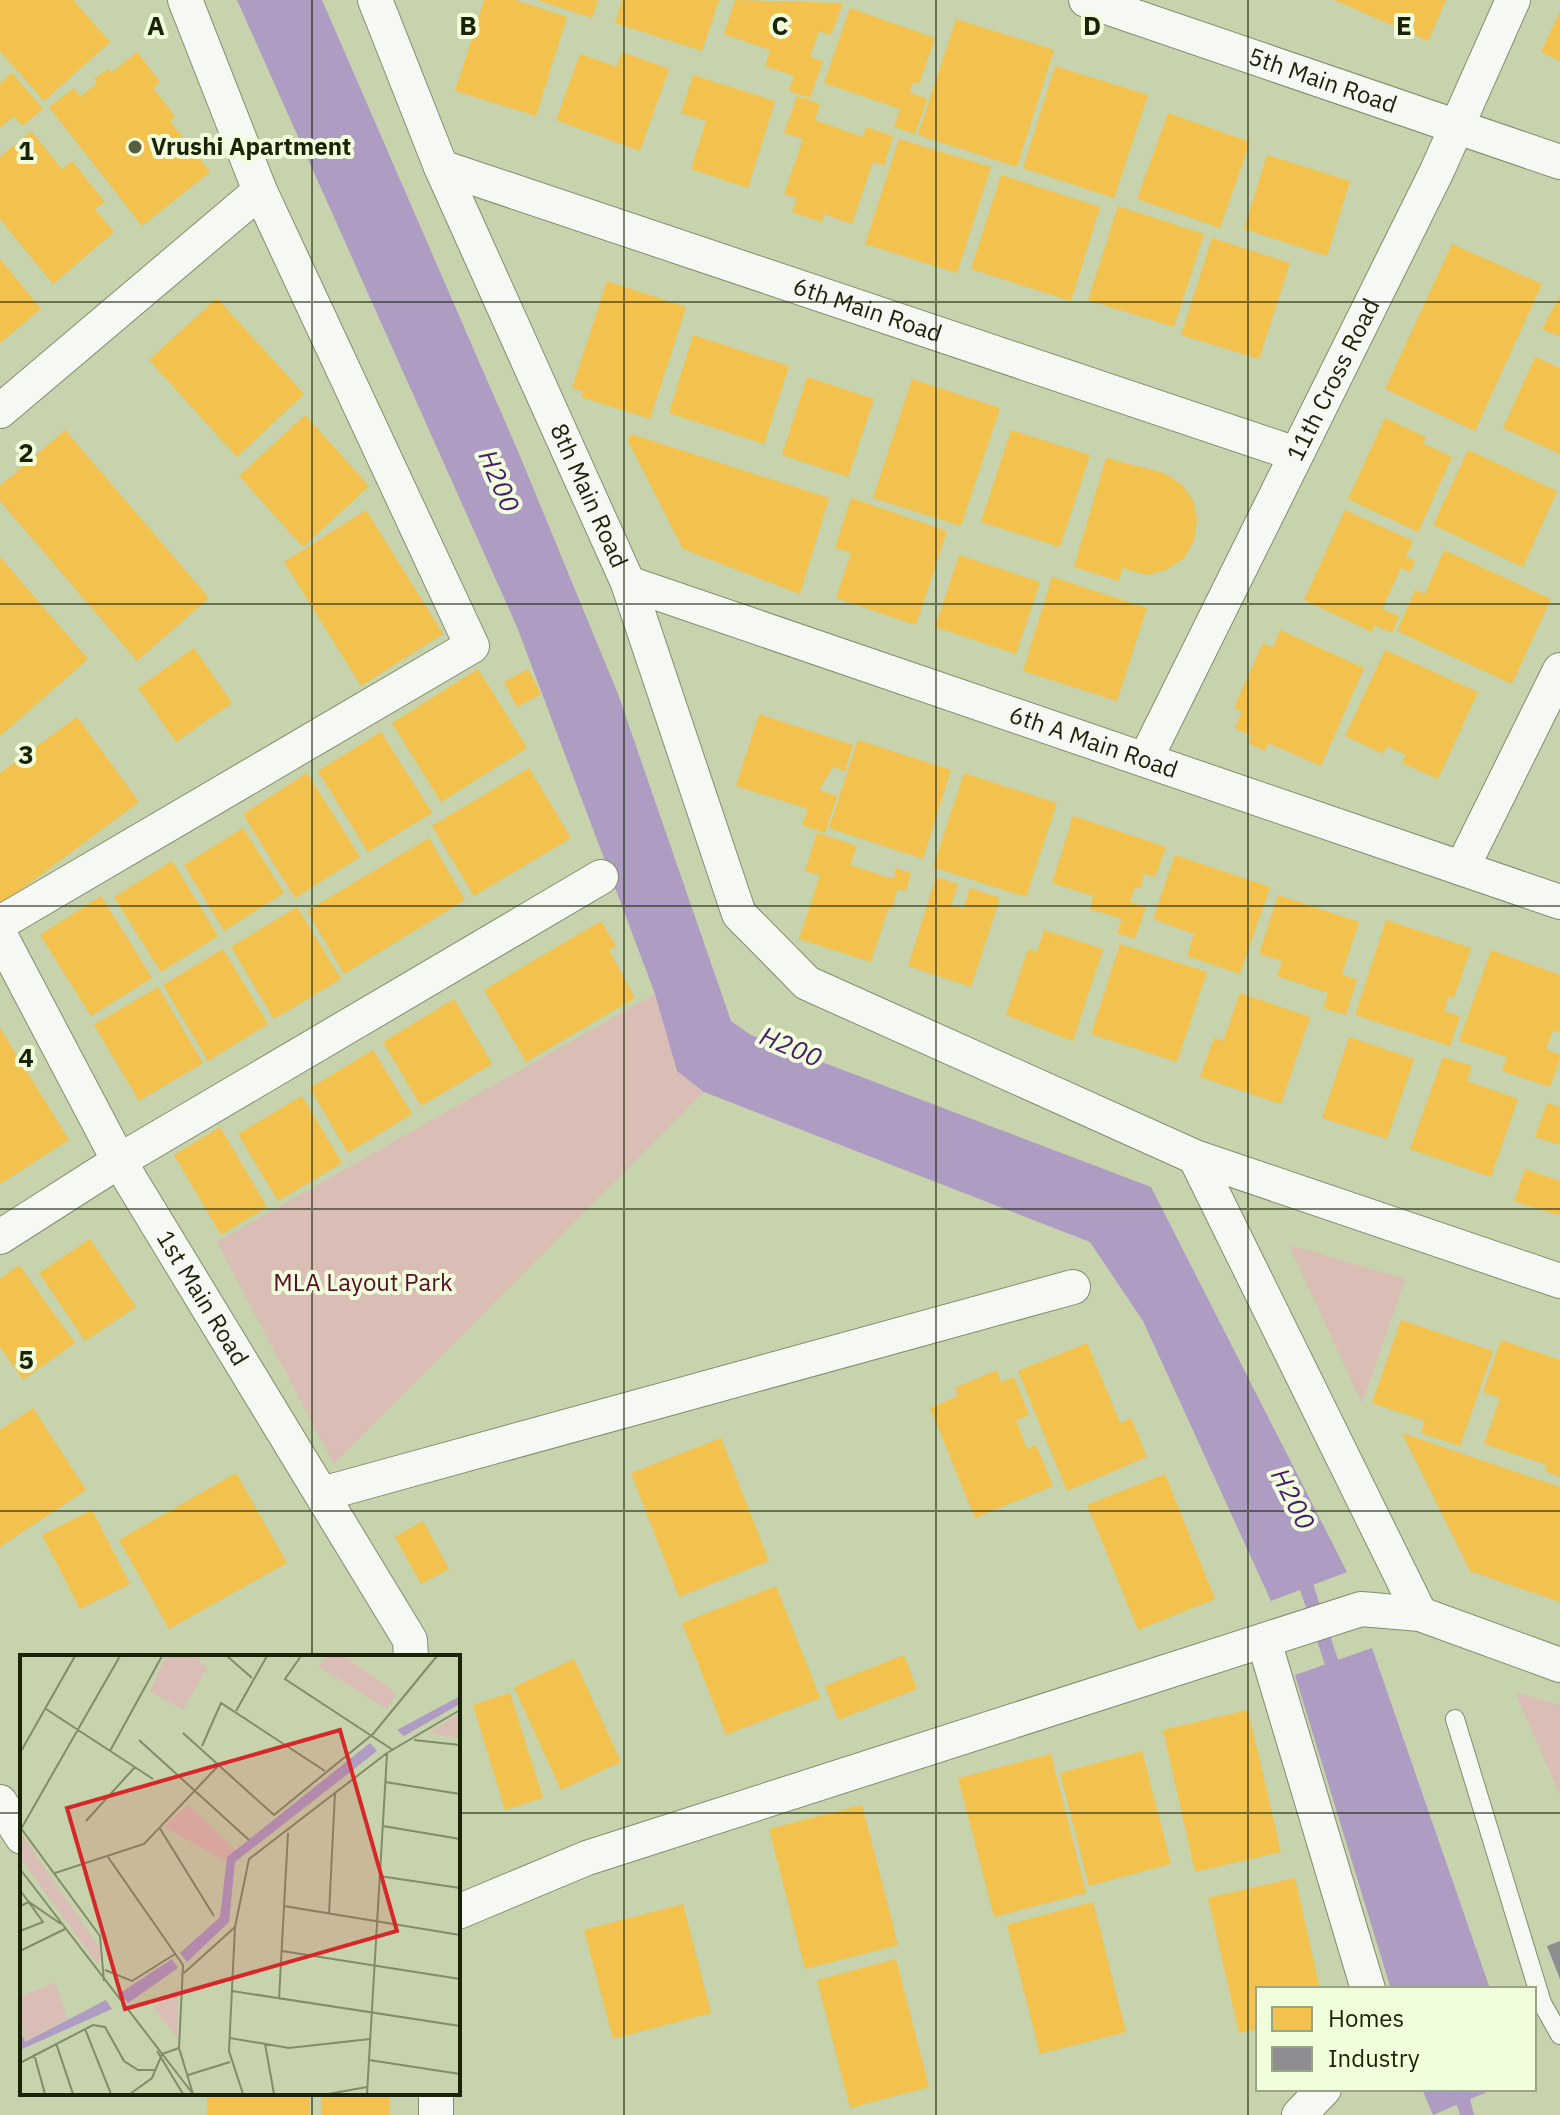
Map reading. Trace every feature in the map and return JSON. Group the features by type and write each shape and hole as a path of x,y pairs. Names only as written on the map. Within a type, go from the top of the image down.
{"street":[{"path":"0,923 472,646 260,191 185,0"},
{"name":"8th Main Road","path":"375,0 441,167 628,583 739,914 807,983 1195,1157"},
{"name":"5th Main Road","path":"1086,0 1126,7 1560,162"},
{"name":"11th Cross Road","path":"1146,758 1459,126 1513,0"},
{"name":"6th Main Road","path":"441,167 1296,454"},
{"path":"0,411 260,191"},
{"name":"6th A Main Road","path":"628,583 1560,902"},
{"path":"1462,868 1560,670"},
{"path":"0,1237 119,1161 601,877"},
{"name":"1st Main Road","path":"0,935 119,1161 410,1640 411,1655"},
{"path":"1195,1157 1560,1281"},
{"path":"1195,1157 1420,1614"},
{"path":"322,1494 1073,1287"},
{"path":"460,1911 587,1858 1361,1609 1420,1614 1560,1665"},
{"path":"1274,1638 1367,1987"},
{"path":"0,1802 20,1834"},
{"path":"1299,2115 1322,2091"}],"lane":[{"path":"1455,1719 1542,2003 1560,2035"}],"green space":[{"name":"MLA Layout Park","path":"655,994 677,1071 704,1092 334,1464 217,1242"},
{"path":"1289,1245 1405,1279 1362,1403"},
{"path":"1515,1692 1560,1705 1560,1795"}],"water":[{"path":"237,0 322,0 520,456 618,694 731,1021 751,1035 1151,1187 1347,1572 1271,1601 1143,1321 1090,1242 704,1092 677,1071 655,994 517,627"},
{"path":"1372,1648 1489,1987 1390,1987 1295,1675"},
{"path":"1423,2091 1489,2091 1433,2115"}],"building: Homes":[{"path":"0,0 73,0 110,42 44,101 0,51"},
{"path":"484,0 515,0 567,17 536,116 455,91"},
{"path":"538,0 598,0 592,18"},
{"path":"622,0 719,0 702,51 615,23"},
{"path":"735,0 843,3 831,35 819,31 810,57 823,61 810,98 789,91 794,76 765,66 770,50 724,34"},
{"path":"1334,0 1446,0 1428,41"},
{"path":"850,8 935,38 919,84 913,82 910,92 927,99 915,134 894,127 900,109 824,83"},
{"path":"1560,11 1560,61 1541,52"},
{"path":"956,19 1054,50 1017,167 918,135"},
{"name":"Vrushi Apartment","path":"137,52 160,82 153,88 175,116 170,121 210,172 142,226 49,107 74,88 80,97 97,83 94,79 108,69 111,73"},
{"path":"622,52 669,69 640,151 556,120 580,54 617,67"},
{"path":"1055,66 1148,95 1114,198 1023,168"},
{"path":"12,73 43,109 22,126 14,116 0,128 0,83"},
{"path":"693,75 775,101 748,188 691,169 706,121 681,113"},
{"path":"797,96 820,104 815,120 863,137 866,127 893,136 884,166 873,162 852,224 824,214 822,222 792,212 797,198 784,194 803,139 784,133"},
{"path":"1168,113 1250,142 1220,228 1137,199"},
{"path":"31,131 62,169 72,161 105,202 95,209 114,232 53,284 0,219 0,157"},
{"path":"899,139 991,167 957,273 865,244"},
{"path":"1267,155 1350,181 1327,256 1244,229"},
{"path":"1001,175 1100,207 1071,301 971,269"},
{"path":"1118,206 1204,234 1174,327 1088,300"},
{"path":"1212,238 1290,263 1259,359 1181,335"},
{"path":"1452,244 1542,284 1475,431 1385,389"},
{"path":"0,259 41,309 0,343"},
{"path":"607,281 686,307 650,419 581,397 583,391 572,388"},
{"path":"1560,295 1560,337 1542,329"},
{"path":"217,298 304,394 237,457 149,360"},
{"path":"693,335 789,366 764,444 669,413"},
{"path":"1535,357 1560,368 1560,454 1503,428"},
{"path":"807,377 874,399 848,477 782,455"},
{"path":"912,379 1000,408 961,526 873,498"},
{"path":"305,415 369,486 303,547 239,476"},
{"path":"1385,418 1426,437 1423,443 1452,457 1418,532 1348,499"},
{"path":"65,430 209,598 137,661 0,501 0,486"},
{"path":"1011,430 1090,455 1060,547 981,522"},
{"path":"631,434 829,498 800,594 683,549 628,441"},
{"path":"1468,450 1557,491 1523,567 1433,525"},
{"path":"1106,458 1164,473 1181,484 1193,500 1197,520 1194,541 1184,558 1166,570 1147,575 1122,568 1119,581 1074,567"},
{"path":"851,498 947,531 916,625 836,598 851,553 835,548"},
{"path":"366,510 443,634 361,686 284,562"},
{"path":"1345,510 1413,541 1406,557 1415,561 1410,572 1401,568 1382,609 1399,616 1392,633 1374,625 1372,632 1304,600"},
{"path":"1444,550 1551,599 1512,684 1397,631 1415,590 1425,594"},
{"path":"959,555 1040,582 1016,654 935,627"},
{"path":"0,557 88,659 0,736"},
{"path":"1052,577 1147,608 1117,701 1023,671"},
{"path":"1280,630 1364,668 1321,766 1268,743 1265,751 1248,743 1251,736 1235,728 1242,711 1234,708 1263,643 1273,648"},
{"path":"194,648 232,703 176,742 138,688"},
{"path":"1385,650 1478,692 1438,779 1402,763 1406,755 1387,746 1383,754 1345,736"},
{"path":"478,669 527,748 441,802 392,723"},
{"path":"528,669 541,694 517,707 504,682"},
{"path":"759,714 853,745 845,771 833,767 819,790 837,796 825,833 802,825 808,809 736,786"},
{"path":"77,717 139,802 0,905 0,773"},
{"path":"381,732 432,813 368,852 318,771"},
{"path":"858,740 951,770 923,859 829,828"},
{"path":"529,768 571,838 474,896 432,826"},
{"path":"307,773 360,857 295,898 243,814"},
{"path":"964,773 1057,803 1026,897 933,867"},
{"path":"1073,816 1166,847 1155,877 1144,874 1140,889 1135,887 1130,902 1146,907 1135,939 1117,933 1122,919 1090,909 1093,896 1052,883"},
{"path":"243,828 284,893 224,931 184,865"},
{"path":"817,833 857,846 850,865 893,879 896,868 911,873 906,891 898,889 891,910 888,909 871,962 799,939 820,875 805,871"},
{"path":"429,838 465,900 344,974 307,911"},
{"path":"1175,855 1270,887 1240,974 1187,956 1194,934 1153,919"},
{"path":"172,861 218,936 161,972 114,897"},
{"path":"936,877 958,884 951,905 963,909 970,888 1000,898 971,987 908,966"},
{"path":"1278,895 1359,922 1342,974 1357,980 1346,1015 1323,1008 1328,993 1277,976 1282,961 1259,954"},
{"path":"101,896 152,978 91,1016 40,935"},
{"path":"297,907 341,979 274,1019 231,947"},
{"path":"1386,920 1471,948 1454,998 1449,996 1444,1011 1460,1016 1450,1046 1355,1015"},
{"path":"601,921 616,946 609,950 635,998 526,1062 484,990"},
{"path":"1044,930 1103,949 1073,1041 1006,1015 1028,949 1037,952"},
{"path":"1120,944 1207,972 1177,1062 1091,1034"},
{"path":"223,949 268,1024 208,1061 163,985"},
{"path":"1491,950 1560,975 1560,1033 1553,1030 1546,1049 1560,1055 1560,1058 1550,1087 1502,1071 1507,1057 1459,1041"},
{"path":"158,987 203,1063 139,1101 94,1025"},
{"path":"1240,993 1310,1017 1281,1104 1200,1077 1214,1038 1223,1041"},
{"path":"454,999 492,1064 421,1106 383,1042"},
{"path":"0,1028 69,1140 0,1184"},
{"path":"1349,1037 1414,1059 1387,1139 1322,1118"},
{"path":"373,1050 412,1114 348,1153 310,1088"},
{"path":"1443,1057 1472,1066 1467,1081 1518,1099 1491,1177 1410,1149"},
{"path":"302,1096 342,1163 278,1201 238,1134"},
{"path":"1547,1103 1560,1107 1560,1145 1535,1137"},
{"path":"220,1127 267,1207 221,1235 174,1155"},
{"path":"1525,1169 1560,1181 1560,1216 1514,1201"},
{"path":"90,1239 136,1307 85,1341 39,1273"},
{"path":"19,1265 75,1343 23,1380 0,1347 0,1279"},
{"path":"1401,1320 1493,1351 1460,1446 1421,1433 1425,1421 1372,1403"},
{"path":"1501,1340 1560,1360 1560,1477 1545,1471 1547,1465 1484,1444 1500,1398 1483,1392"},
{"path":"1087,1343 1120,1423 1131,1418 1147,1457 1067,1491 1018,1371"},
{"path":"997,1370 1001,1382 1014,1377 1029,1415 1016,1420 1027,1449 1036,1445 1053,1486 975,1518 930,1408 958,1396 955,1388"},
{"path":"33,1408 86,1490 0,1547 0,1430"},
{"path":"1402,1433 1560,1487 1560,1602 1470,1571"},
{"path":"721,1438 769,1561 679,1597 631,1473"},
{"path":"236,1473 287,1563 169,1629 119,1540"},
{"path":"1165,1474 1215,1599 1138,1630 1087,1505"},
{"path":"92,1510 130,1584 80,1609 42,1535"},
{"path":"423,1521 449,1569 421,1584 395,1537"},
{"path":"776,1586 820,1698 726,1735 682,1623"},
{"path":"904,1655 917,1689 838,1720 825,1686"},
{"path":"574,1659 621,1762 561,1790 514,1687"},
{"path":"510,1693 543,1798 505,1810 473,1705"},
{"path":"1248,1710 1281,1852 1195,1872 1163,1730"},
{"path":"1142,1751 1171,1864 1089,1886 1060,1773"},
{"path":"1051,1754 1086,1893 994,1917 958,1778"},
{"path":"862,1805 898,1945 805,1969 769,1829"},
{"path":"1295,1878 1320,1987 1256,1987 1256,2029 1239,2033 1208,1898"},
{"path":"1093,1902 1126,2032 1040,2054 1007,1925"},
{"path":"683,1904 711,2013 613,2039 584,1930"},
{"path":"896,1959 929,2087 850,2108 817,1980"},
{"path":"207,2095 310,2095 310,2115 207,2115"},
{"path":"321,2095 390,2095 390,2115 321,2115"}],"building: Industry":[{"path":"1560,1941 1560,1979 1547,1946"}],"waterway":[{"name":"H200","path":"1301,1570 1337,1679"},
{"name":"H200","path":"1461,2091 1467,2115"}],"place":[{"name":"Vrushi Apartment","path":"135,147"}]}
